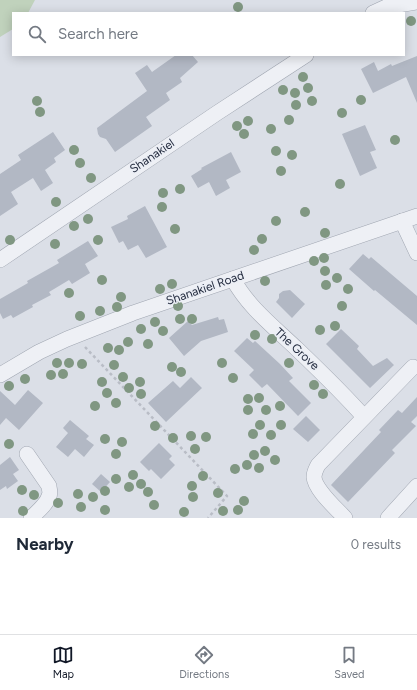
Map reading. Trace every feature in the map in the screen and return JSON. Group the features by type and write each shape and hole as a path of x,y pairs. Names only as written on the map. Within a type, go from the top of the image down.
{"street":[{"path":"375,12 386,7 417,2"},
{"name":"Shanakiel","path":"0,260 217,113 304,56"},
{"name":"Shanakiel Road","path":"0,375 39,352 74,336 133,313 417,216"},
{"path":"402,221 417,253"},
{"name":"The Grove","path":"233,278 241,293 253,306 364,416"},
{"path":"345,518 317,487 314,479 314,472 318,465 412,367"},
{"path":"27,454 48,486 50,492 50,497 31,518"},
{"path":"388,518 417,486"}],"path":[{"path":"74,336 227,496 208,518"}],"green space":[{"path":"0,0 35,0 29,12 12,12 12,30 0,37"}],"building":[{"path":"175,56 193,56 198,62 180,78 182,82 166,93 170,100 146,117 152,126 115,152 106,139 100,137 97,128 147,91 135,73 147,65 152,72"},
{"path":"417,56 417,103 406,77 373,93 361,69 374,62 378,71 391,64 392,66"},
{"path":"365,125 376,150 370,152 377,168 360,176 342,134"},
{"path":"53,132 65,150 54,158 56,162 45,170 53,183 41,191 33,178 11,192 18,204 0,216 0,174 21,160 18,155"},
{"path":"231,152 241,172 226,180 230,188 216,196 209,182 198,188 191,176 202,169 201,168"},
{"path":"145,206 167,247 146,258 138,245 128,250 123,241 119,243 111,227 128,219 127,216"},
{"path":"88,241 98,256 85,264 90,273 72,284 69,280 49,292 51,295 32,305 33,307 13,318 11,315 3,319 0,313 0,299 28,283 27,281 59,263 57,260"},
{"path":"363,254 369,259 371,257 417,296 417,325 349,269"},
{"path":"290,290 305,304 292,318 276,302 279,298 279,294 283,291"},
{"path":"218,317 219,320 224,319 228,332 201,341 184,356 169,338 188,321 192,325"},
{"path":"341,329 359,346 357,349 373,366 387,358 394,365 370,388 326,344"},
{"path":"247,338 253,343 255,341 280,364 293,378 289,381 311,403 298,416 267,384 262,388 249,375 254,370 234,351"},
{"path":"191,377 202,388 166,422 148,403 173,381 180,388"},
{"path":"28,390 43,403 19,430 6,418 0,425 0,391 15,405"},
{"path":"417,397 417,416 411,422 416,426 392,450 395,453 348,502 331,485 381,432 379,430 398,410 402,413"},
{"path":"306,416 320,430 308,442 293,429"},
{"path":"70,420 89,436 86,439 94,445 84,457 75,449 68,457 56,447 68,433 63,428"},
{"path":"159,443 172,456 169,459 175,465 161,479 151,469 149,471 140,462"},
{"path":"10,457 19,470 13,474 18,481 7,489 6,486 0,490 0,465"},
{"path":"101,474 110,482 101,492 92,484"}]}
